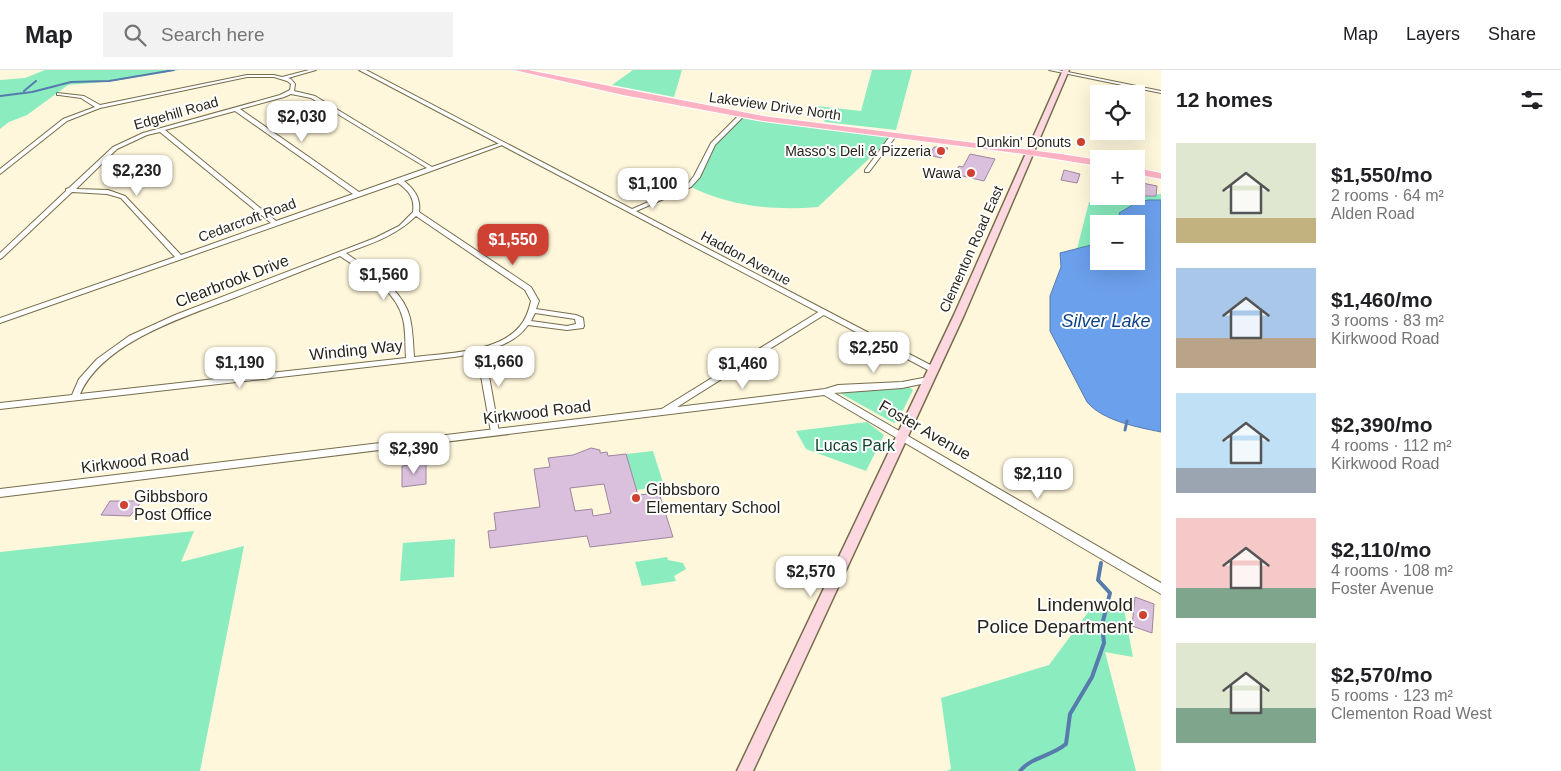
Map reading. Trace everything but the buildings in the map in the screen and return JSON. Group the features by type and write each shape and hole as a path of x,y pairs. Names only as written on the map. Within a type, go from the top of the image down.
{"main road":[{"name":"Lakeview Drive North","path":"518,70 742,115 893,136 1031,152 1090,162"},
{"name":"Clementon Road East","path":"745,771 930,374 1031,152 1065,71"},
{"path":"1145,173 1161,176"}],"street":[{"path":"0,172 65,120 99,106 238,77 259,75 284,78 314,70"},
{"name":"Haddon Avenue","path":"362,70 823,313 930,374"},
{"path":"1051,70 1065,71 1161,92"},
{"path":"284,78 293,84 290,92 314,96 432,169"},
{"name":"Edgehill Road","path":"0,257 68,190 115,148 131,139 290,92"},
{"path":"59,94 82,97 99,106"},
{"path":"236,109 357,194"},
{"path":"632,212 689,186 698,177 712,144 742,115"},
{"path":"161,130 274,223"},
{"path":"868,171 893,136"},
{"name":"Cedarcroft Road","path":"0,322 274,223 502,144"},
{"path":"400,180 414,193 417,203 416,213 528,289 535,301 528,323 568,328 580,326 579,318 576,317 533,311"},
{"path":"68,190 108,192 123,197 180,258"},
{"name":"Clearbrook Drive","path":"75,397 82,381 100,361 132,338 178,317 391,233 416,213"},
{"path":"341,253 388,289 401,305 408,323 410,360"},
{"path":"663,412 823,313"},
{"name":"Winding Way","path":"0,406 476,351 516,336 528,323"},
{"path":"476,351 483,365 495,432"},
{"name":"Kirkwood Road","path":"0,492 826,392 838,388 902,385 930,374"},
{"name":"Foster Avenue","path":"826,392 1161,589"}],"green space":[{"path":"45,70 179,70 114,81 68,85 27,115 9,122 0,129 0,80 25,78"},
{"path":"633,70 682,70 674,97 612,85"},
{"path":"872,70 912,70 896,130 825,122 817,106 861,111"},
{"path":"742,115 893,136 818,207 784,208 752,206 704,193 689,186 707,153"},
{"path":"1161,194 1161,202 1145,203 1145,195"},
{"path":"1089,202 1090,205 1133,205 1119,213 1119,215 1090,215 1090,246 1077,249"},
{"path":"909,387 913,390 898,420 894,423 838,392"},
{"name":"Lucas Park","path":"867,422 884,435 866,471 806,449 796,431"},
{"path":"653,451 664,486 636,490 626,454"},
{"path":"194,531 181,562 244,546 200,771 0,771 0,552"},
{"path":"455,539 454,577 400,581 403,543"},
{"path":"667,557 668,560 683,563 686,569 674,576 676,581 642,586 635,562"},
{"path":"1095,603 1124,609 1133,657 1105,652 1136,771 947,771 951,769 941,698 1049,665"}],"water":[{"name":"Silver Lake","path":"1161,200 1161,432 1111,419 1094,409 1087,402 1050,331 1050,296 1061,267 1060,253 1090,245 1090,270 1145,270 1145,215 1120,215 1119,213 1133,205 1145,205 1145,201"}],"waterway":[{"path":"0,96 32,92 71,82 109,81 174,70"},
{"path":"24,91 36,81"},
{"path":"1125,430 1127,421"},
{"path":"1020,771 1030,762 1054,752 1066,744 1070,714 1092,677 1104,643 1102,625 1110,593 1098,580 1101,563"}],"place":[{"name":"Dunkin' Donuts","path":"1081,142"},
{"name":"Masso's Deli & Pizzeria","path":"941,151"},
{"name":"Wawa","path":"971,173"},
{"name":"Gibbsboro Elementary School","path":"636,498"},
{"name":"Gibbsboro Post Office","path":"124,505"},
{"name":"Lindenwold Police Department","path":"1143,615"}]}
